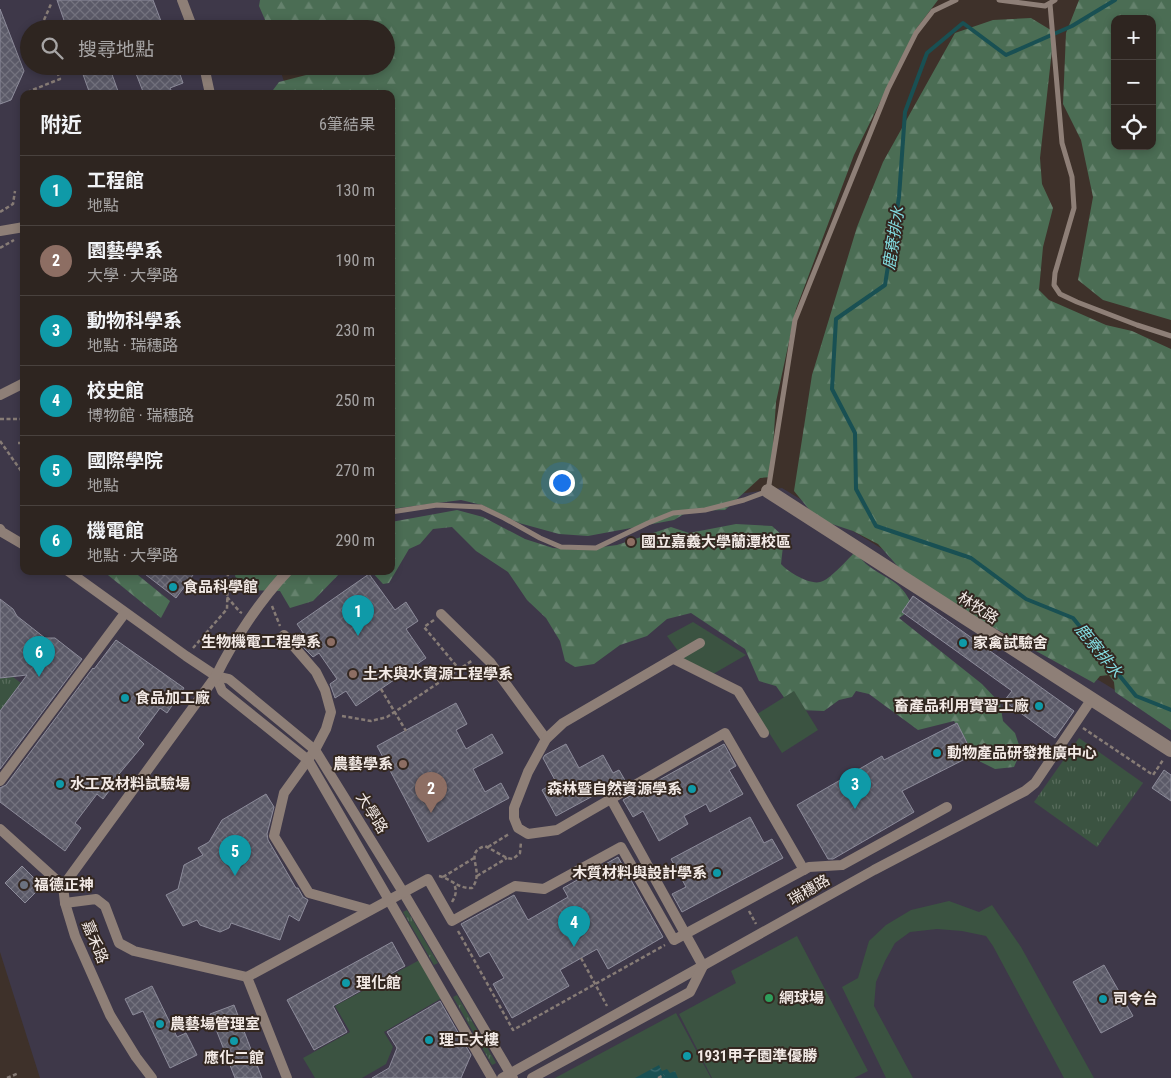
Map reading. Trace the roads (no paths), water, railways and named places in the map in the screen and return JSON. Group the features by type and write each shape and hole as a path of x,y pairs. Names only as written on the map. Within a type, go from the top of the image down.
{"street":[{"path":"182,0 190,20"},
{"path":"206,75 209,90"},
{"path":"0,231 20,228"},
{"path":"0,395 20,384"},
{"name":"林牧路","path":"768,491 1091,700 1168,754"},
{"path":"1,530 20,542"},
{"name":"大學路","path":"73,575 186,656 216,676 229,679 315,750 403,892 509,1076"},
{"path":"0,829 63,886 216,676 228,651 253,615 285,575"},
{"path":"0,781 125,613"},
{"path":"441,614 490,662 546,739"},
{"path":"284,635 316,672 325,690 331,712 326,729 315,750 284,792 274,836 309,893 370,910"},
{"path":"700,643 563,723 546,739 528,772 514,808 514,818 518,828 528,834 557,830 725,732 804,870"},
{"path":"674,659 738,691 764,733"},
{"path":"216,676 222,691 308,760 492,1078"},
{"name":"瑞穗路","path":"509,1076 874,870 1026,791 1035,783 1091,700"},
{"path":"532,1078 690,992 703,966 611,800"},
{"path":"65,903 96,899 105,906 119,944 134,951 248,977 428,879 452,921 515,886 544,889 621,847 674,940 809,867 842,865 947,807"},
{"name":"嘉禾路","path":"63,886 65,903 75,936 110,1015 136,1058 152,1078"},
{"path":"248,977 287,1078"}],"lane":[{"path":"395,511 437,505 481,507 561,547 596,548 648,522 673,513 705,510 744,500 768,491 795,320 804,296 888,89 916,33 933,11 956,0"},
{"path":"999,0 1045,6 1052,2 1052,28 1062,143 1072,177 1074,208 1055,274 1054,285 1060,294 1077,302 1171,336"}],"water":[{"path":"659,1065 662,1071 667,1069 670,1073 675,1071 678,1078 635,1078"}],"waterway":[{"name":"鹿寮排水","path":"1115,0 1072,26 1006,55 963,23 927,53 905,112 899,197 885,285 836,319 832,389 855,433 856,489 876,526 971,558 1026,599 1073,618 1136,696 1171,710"}],"place":[{"name":"國立嘉義大學蘭潭校區","path":"631,542"},
{"name":"食品科學館","path":"173,587"},
{"name":"工程館","path":"358,636"},
{"name":"生物機電工程學系","path":"331,642"},
{"name":"家禽試驗舍","path":"963,643"},
{"name":"土木與水資源工程學系","path":"353,674"},
{"name":"機電館","path":"39,677"},
{"name":"食品加工廠","path":"125,698"},
{"name":"畜產品利用實習工廠","path":"1039,706"},
{"name":"動物產品研發推廣中心","path":"937,753"},
{"name":"農藝學系","path":"403,764"},
{"name":"水工及材料試驗場","path":"60,784"},
{"name":"森林暨自然資源學系","path":"692,789"},
{"name":"動物科學系","path":"855,809"},
{"name":"園藝學系","path":"431,813"},
{"name":"木質材料與設計學系","path":"717,873"},
{"name":"國際學院","path":"235,876"},
{"name":"福德正神","path":"24,885"},
{"name":"校史館","path":"574,947"},
{"name":"理化館","path":"346,983"},
{"name":"網球場","path":"769,998"},
{"name":"司令台","path":"1103,999"},
{"name":"農藝場管理室","path":"160,1024"},
{"name":"理工大樓","path":"429,1040"},
{"name":"應化二館","path":"234,1041"},
{"name":"1931甲子園準優勝","path":"687,1056"}]}
